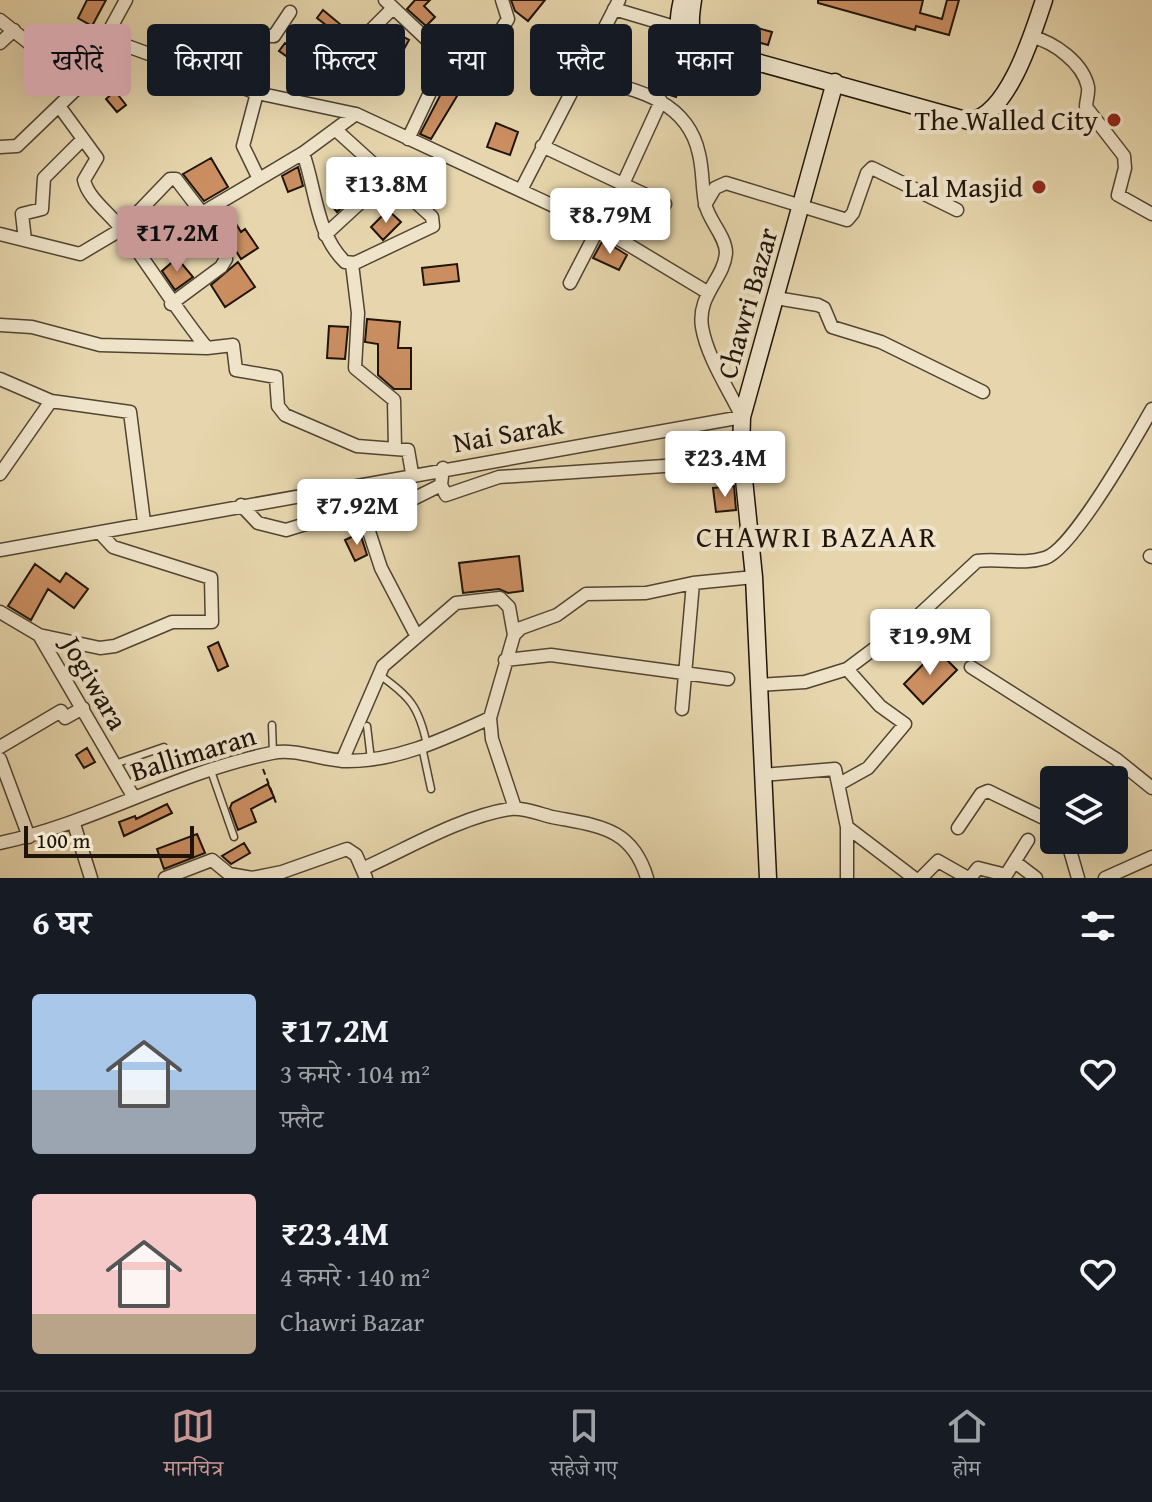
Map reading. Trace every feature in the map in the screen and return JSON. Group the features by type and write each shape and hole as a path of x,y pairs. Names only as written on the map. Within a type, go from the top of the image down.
{"street":[{"path":"114,24 126,0"},
{"path":"502,0 508,19 505,24"},
{"path":"679,24 682,0"},
{"path":"693,0 691,31 696,42 706,48 969,129 989,122 1032,37 1044,0"},
{"path":"374,24 389,4 445,61 408,139"},
{"path":"607,24 617,5 667,24"},
{"path":"270,36 274,36 290,12"},
{"path":"0,20 24,38"},
{"path":"0,43 14,30"},
{"path":"1032,37 1059,47 1084,80 1088,87 1086,107 1126,161 1118,195 1152,214"},
{"path":"761,70 834,86"},
{"name":"Chawri Bazar","path":"768,878 754,577 741,451 742,417 834,86"},
{"path":"632,89 674,109 690,129 699,153 705,205 725,244 726,256 707,292 702,329 742,417"},
{"path":"0,147 17,146 68,96"},
{"path":"256,96 243,146 258,177"},
{"path":"270,96 356,114 599,227 707,292"},
{"path":"521,190 568,96"},
{"path":"623,184 661,101"},
{"path":"59,106 97,161 86,176 85,185 122,229 171,304 207,348"},
{"path":"202,213 303,153 356,114"},
{"path":"336,130 432,217 434,224 352,264"},
{"path":"25,240 22,214 42,209 44,178 83,139"},
{"path":"542,146 665,204"},
{"path":"303,153 325,235 341,258 352,264"},
{"path":"705,205 715,188 726,183 847,220 872,168 957,210"},
{"path":"325,235 388,177"},
{"path":"0,234 80,254 122,229 172,178 179,181 202,213 226,262 171,304"},
{"path":"570,283 599,227"},
{"path":"352,264 358,313 355,368 394,400 395,449"},
{"path":"776,298 818,305 827,313 832,327 881,342 983,392"},
{"path":"0,325 47,330 100,345 207,348 233,345 236,370 276,377 278,406 285,415 357,446 409,452 412,473"},
{"path":"0,379 51,401 130,412 144,522"},
{"path":"0,474 51,401"},
{"path":"759,685 805,682 847,669 919,615 977,561 1024,562 1046,558 1061,549 1078,530 1152,411"},
{"name":"Nai Sarak","path":"0,550 412,473 742,417"},
{"path":"443,468 441,485 446,495 499,477 664,466 741,451"},
{"path":"241,505 258,523 286,530 361,507 387,512 441,485"},
{"path":"361,507 381,568 416,635"},
{"path":"39,635 100,648 115,646 172,622 212,622 210,577 113,547 100,533"},
{"path":"515,808 492,739 490,718 505,660 514,635 521,628 557,615 586,594 646,593 693,583 754,577"},
{"path":"682,709 693,583"},
{"path":"342,761 378,674 416,635 456,603 491,597 507,602 514,635"},
{"name":"Jogiwara","path":"0,612 39,635 133,796"},
{"path":"505,660 551,655 728,679"},
{"path":"971,667 1116,759 1152,788"},
{"path":"841,783 868,768 905,724 880,706 847,669"},
{"path":"0,747 61,711 65,718 83,708"},
{"name":"Ballimaran","path":"0,843 74,824 133,796 209,768 273,753 342,761 371,760 425,746 490,718"},
{"path":"0,759 29,837"},
{"path":"762,775 830,767 835,769 841,783 847,827 847,878"},
{"path":"958,828 981,794 988,791 1040,816"},
{"path":"165,878 212,860 236,877 265,876 344,849 354,852 364,873 462,825 515,808 602,827 623,837 635,848 647,878"},
{"path":"74,824 91,878"},
{"path":"847,827 914,878"},
{"path":"921,878 938,861 969,878 978,868 1003,876 1028,840"},
{"path":"1071,854 1078,878"},
{"path":"1105,878 1152,857"},
{"path":"1015,862 1036,878"}],"lane":[{"path":"378,674 407,694 421,719 431,789"},
{"path":"272,725 273,753"},
{"path":"367,726 371,760"},
{"path":"115,764 164,747"},
{"path":"209,768 234,837"}],"path":[{"path":"259,756 276,803"}],"building":[{"path":"87,0 106,0 93,24 78,18"},
{"path":"415,0 430,0 424,6 435,17 424,24 407,9"},
{"path":"511,0 545,0 528,21 515,11"},
{"path":"818,0 923,0 920,13 942,19 947,0 959,0 949,35 916,26 915,30 818,3"},
{"path":"323,10 340,24 325,24 317,18"},
{"path":"761,29 772,32 768,45 761,43"},
{"path":"285,43 286,44 286,56 279,51"},
{"path":"119,96 126,105 117,112 106,99"},
{"path":"440,96 457,96 431,139 420,134"},
{"path":"496,123 518,132 510,155 487,147"},
{"path":"211,158 228,187 204,201 183,174"},
{"path":"355,159 373,178 337,212 331,205 352,188 339,173"},
{"path":"298,167 303,186 288,192 282,176"},
{"path":"227,209 241,232 245,229 258,248 241,259 214,216"},
{"path":"388,210 401,222 383,240 371,227"},
{"path":"603,240 627,255 619,270 593,258"},
{"path":"177,258 193,277 175,290 162,271"},
{"path":"238,262 255,287 225,307 211,285"},
{"path":"457,264 459,281 424,285 422,268"},
{"path":"367,319 400,322 398,348 411,348 411,389 394,389 378,375 378,344 365,342"},
{"path":"329,326 348,327 345,359 327,358"},
{"path":"734,486 736,510 716,512 713,488"},
{"path":"360,533 367,555 355,561 345,540"},
{"path":"519,556 523,591 508,593 499,589 463,593 459,563"},
{"path":"35,564 60,582 66,573 88,589 74,608 48,589 31,620 8,606"},
{"path":"218,642 228,666 218,671 208,647"},
{"path":"937,650 957,670 923,704 904,684"},
{"path":"87,748 95,762 84,768 76,755"},
{"path":"268,784 274,797 251,809 256,822 238,830 230,808 232,803"},
{"path":"167,804 172,813 124,836 119,822 135,816 136,819"},
{"path":"197,834 205,853 164,869 157,849"},
{"path":"244,843 250,853 231,864 222,856"}],"place":[{"name":"The Walled City","path":"1114,120"},
{"name":"Lal Masjid","path":"1039,187"}],"district":[{"name":"CHAWRI BAZAAR","path":"817,537"}]}
